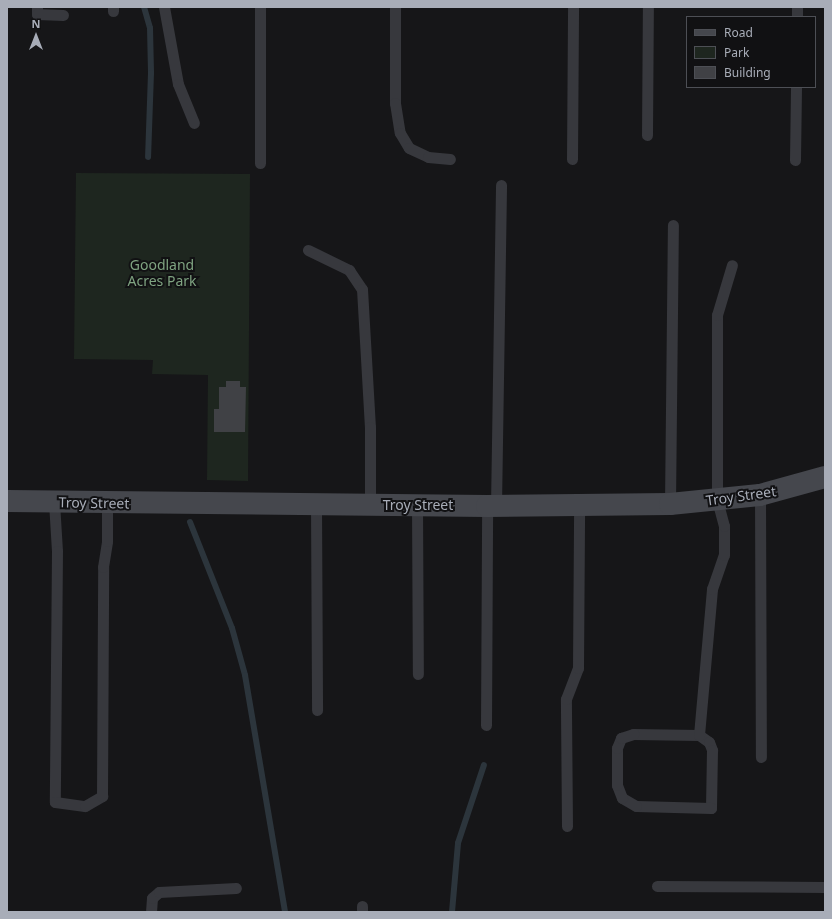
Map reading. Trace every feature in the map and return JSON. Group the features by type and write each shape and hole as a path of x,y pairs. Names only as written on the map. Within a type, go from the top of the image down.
{"main road":[{"name":"Troy Street","path":"7,501 492,506 670,504 760,495 825,477"}],"lane":[{"path":"37,7 37,14 63,15"},
{"path":"164,7 178,84 194,123"},
{"path":"260,7 260,163"},
{"path":"395,7 395,103 400,133 409,148 428,157 450,159"},
{"path":"572,159 573,7"},
{"path":"648,7 648,135"},
{"path":"795,160 796,88"},
{"path":"486,725 501,185"},
{"path":"670,504 673,225"},
{"path":"308,250 349,270 362,290 370,505"},
{"path":"699,735 712,589 724,555 724,526 717,500 717,315 732,265"},
{"path":"760,495 761,757"},
{"path":"54,502 57,551 55,802 85,806 102,796 103,567 107,541 107,503"},
{"path":"316,505 317,710"},
{"path":"417,505 418,674"},
{"path":"567,826 566,699 578,668 579,505"},
{"path":"633,734 699,735 709,742 712,750 711,808 636,806 622,798 617,785 617,748 621,738 633,734"},
{"path":"657,886 825,887"},
{"path":"151,912 152,898 159,892 236,888"}],"green space":[{"name":"Goodland Acres Park","path":"76,173 250,174 248,481 207,480 208,375 152,374 153,360 74,359"}],"building":[{"path":"226,381 240,381 240,387 246,387 245,432 214,432 214,409 219,409 219,387 226,387"}],"waterway":[{"path":"144,7 150,28 151,73 148,157"},
{"path":"190,522 232,628 245,675 285,912"},
{"path":"452,912 458,843 484,765"}]}
